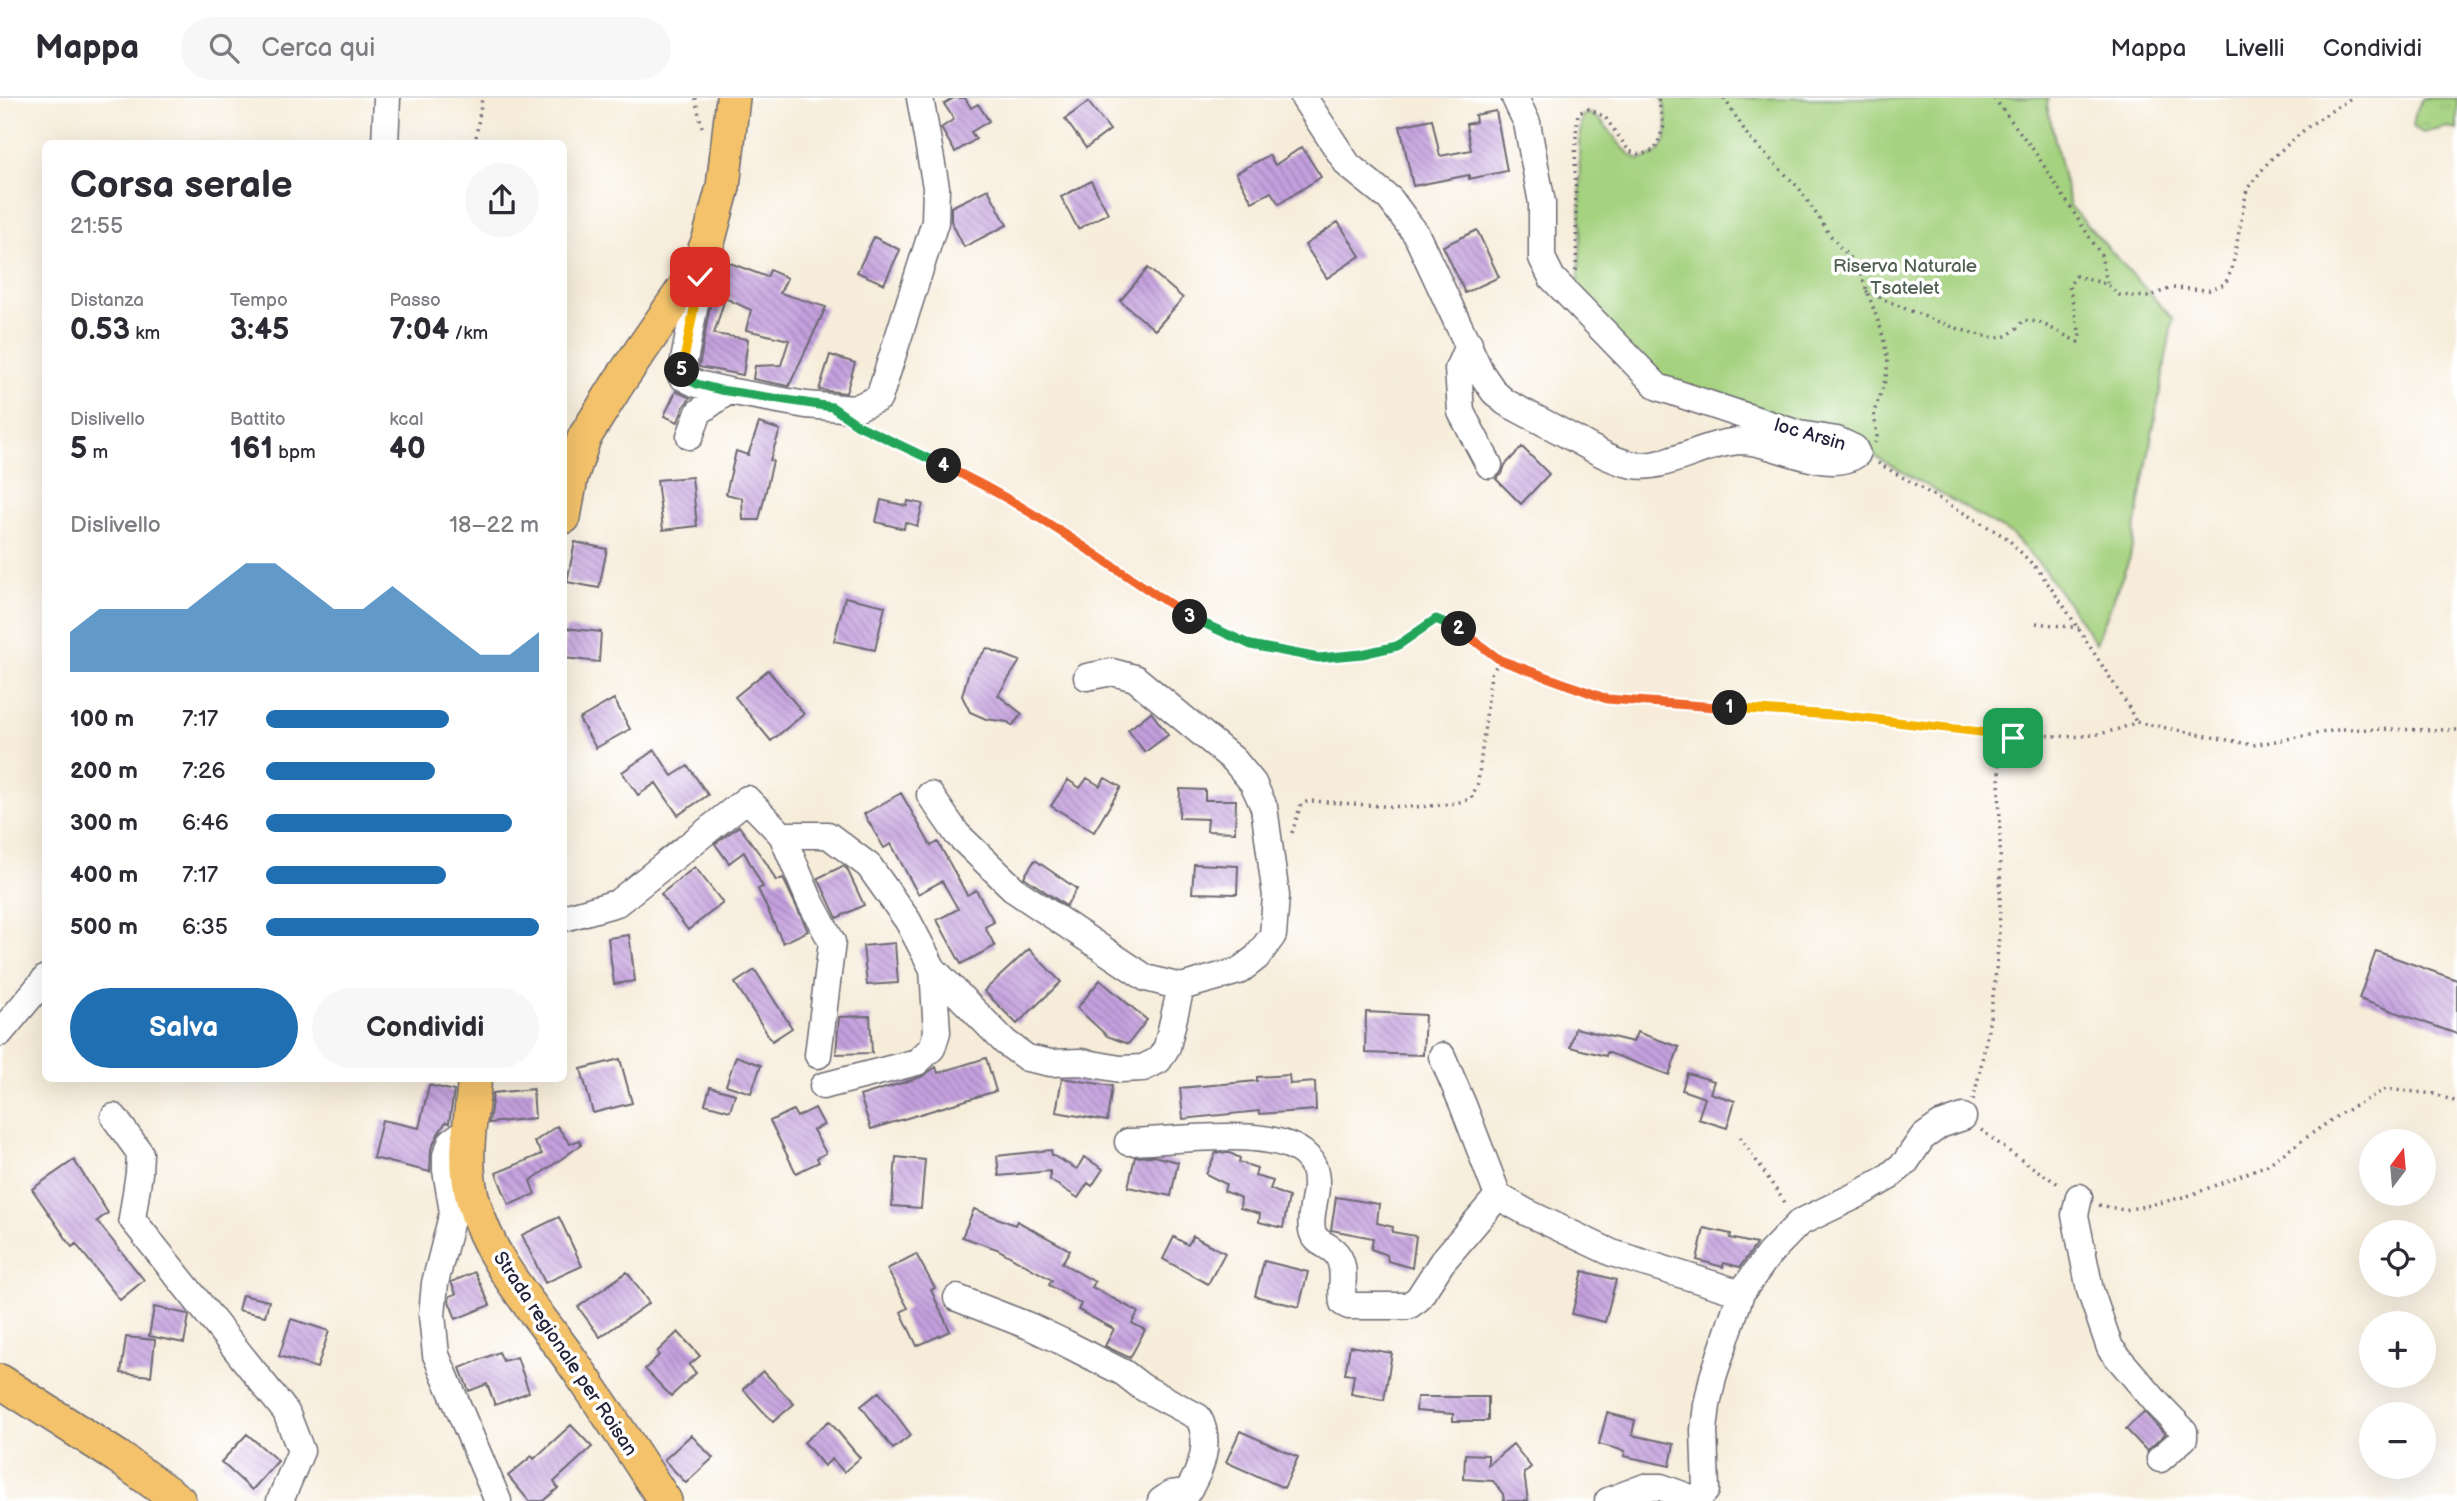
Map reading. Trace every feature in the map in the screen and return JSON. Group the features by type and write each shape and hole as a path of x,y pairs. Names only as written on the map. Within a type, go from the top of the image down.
{"main road":[{"path":"567,500 584,438 619,382 696,271 709,239 723,187 733,98"},
{"name":"Strada regionale per Roisan","path":"475,1082 468,1171 473,1201 494,1252 508,1278 572,1362 665,1501"},
{"path":"0,1381 118,1457 179,1501"}],"street":[{"path":"385,140 387,98"},
{"path":"696,271 700,277 698,293 681,376 697,384 728,391 832,407 855,409 879,398 935,222 936,187 920,98"},
{"name":"loc Arsin","path":"1304,98 1348,165 1390,199 1416,234 1482,373 1494,392 1505,402 1605,456 1636,466 1651,466 1725,442 1746,441 1801,455 1839,461 1857,454 1854,448 1837,440 1799,434 1658,387 1574,301 1552,278 1542,258 1542,203 1527,123 1515,98"},
{"path":"1469,343 1458,369 1461,412 1489,465"},
{"path":"690,436 699,412 728,391"},
{"path":"930,795 957,834 1016,891 1146,978 1181,987 1239,971 1257,957 1273,935 1276,896 1264,807 1253,783 1234,760 1135,678 1112,672 1087,677"},
{"path":"567,917 617,903 747,799 782,835 809,899 832,942 818,1055"},
{"path":"782,835 828,835 869,866 908,920 933,969 1005,1042 1027,1058 1051,1063 1081,1062 1120,1069 1143,1068 1159,1060 1170,1038 1181,987"},
{"path":"823,1086 917,1062 932,1048 937,1032 933,969"},
{"path":"0,1033 42,983"},
{"path":"1442,1056 1498,1196 1612,1253 1741,1293"},
{"path":"114,1117 140,1153 132,1219 286,1412 301,1451 280,1501"},
{"path":"1608,1501 1645,1487 1661,1488 1697,1500 1706,1490 1704,1430 1707,1405 1713,1377 1741,1293 1769,1254 1799,1223 1887,1178 1905,1163 1922,1138 1940,1125 1964,1117"},
{"path":"470,1128 452,1142 446,1155 452,1224 435,1283 432,1315 436,1355 498,1501"},
{"path":"1128,1142 1245,1137 1280,1141 1297,1149 1312,1163 1317,1180 1312,1229 1316,1240 1339,1258 1344,1282 1343,1303 1349,1306 1408,1306 1418,1299 1442,1262 1498,1196"},
{"path":"2079,1198 2075,1215 2090,1290 2110,1348 2184,1430 2184,1438 2160,1459"},
{"path":"957,1298 1065,1343 1124,1373 1142,1387 1198,1417 1202,1424 1205,1450 1196,1479 1197,1497 1171,1494 1161,1501"}],"path":[{"path":"476,140 482,98"},
{"path":"1574,301 1577,227 1574,142 1578,113 1589,109 1605,117 1629,151 1640,155 1654,150 1664,126 1658,98"},
{"path":"1724,98 1750,139 1799,188 1829,235 1859,269 1881,329 1888,360 1886,378 1874,412 1877,437 1872,447"},
{"path":"1994,98 2035,152 2101,255 2107,284"},
{"path":"1866,291 1890,303 1976,335 2002,337 2021,326 2023,320 2039,323 2078,342 2080,335 2069,286 2076,276 2107,284 2119,295 2147,297 2172,288 2209,290 2225,284 2232,269 2248,189 2270,160 2310,125 2351,98"},
{"path":"832,407 858,425 974,480 1042,520 1192,618 1251,645 1319,658 1362,654 1397,646 1436,619 1455,626 1500,660 1607,699 1846,716 1989,733 2003,743"},
{"path":"1876,462 2007,538 2039,571 2079,628 2136,722"},
{"path":"2036,623 2079,628"},
{"path":"1271,853 1289,839 1301,804 1309,801 1370,807 1454,804 1471,799 1478,783 1491,674 1500,660"},
{"path":"2003,743 2026,734 2082,736 2122,729 2136,722 2253,745 2343,729 2457,730"},
{"path":"2003,743 1999,755 1999,930 1994,992 1972,1105 1964,1117 2014,1155 2079,1198 2102,1207 2124,1210 2191,1195 2267,1165 2340,1114 2386,1089 2435,1094 2457,1102"},
{"path":"1740,1137 1799,1223"}],"green space":[{"name":"Riserva Naturale Tsatelet","path":"1662,98 2048,98 2047,105 2070,206 2173,319 2130,557 2096,643 2042,567 2011,534 1871,454 1661,382 1578,297 1581,228 1579,143 1582,116 1589,113 1597,118 1625,150 1640,160 1656,154 1664,143 1667,119"},
{"path":"2423,98 2457,98 2457,130 2448,127 2423,133 2413,127 2415,113"}],"building":[{"path":"954,98 965,98 971,108 978,104 989,121 971,132 976,139 955,152 941,128 954,119 944,104"},
{"path":"1088,102 1110,130 1086,148 1065,119"},
{"path":"1496,111 1507,171 1413,186 1400,126 1432,119 1440,156 1471,150 1466,124 1476,122 1475,115"},
{"path":"1302,147 1321,177 1279,204 1271,192 1252,202 1236,173 1269,155 1275,165"},
{"path":"1091,181 1108,213 1078,229 1061,197"},
{"path":"988,189 1007,225 964,247 951,221 951,207"},
{"path":"1338,222 1360,256 1327,278 1305,245"},
{"path":"1477,230 1499,277 1465,293 1443,246"},
{"path":"874,237 900,250 884,284 857,272"},
{"path":"722,260 767,277 770,270 787,278 780,293 826,307 789,386 753,379 755,366 781,365 789,340 746,330 751,310 725,298 714,334 748,339 743,375 699,367 715,277"},
{"path":"1148,268 1183,298 1155,330 1120,301"},
{"path":"830,355 855,363 846,393 819,390"},
{"path":"676,391 690,398 678,422 664,416"},
{"path":"759,423 780,430 770,460 773,461 759,520 743,520 742,498 726,494 736,451 748,455"},
{"path":"1522,447 1549,474 1521,504 1496,479"},
{"path":"692,477 697,526 663,530 657,480"},
{"path":"881,500 907,506 908,501 923,504 917,526 905,522 904,529 876,522"},
{"path":"575,542 607,549 599,588 567,582"},
{"path":"845,597 885,606 875,650 834,641"},
{"path":"567,628 601,632 599,662 567,658"},
{"path":"987,648 1020,661 998,695 1022,714 1012,726 1008,722 986,719 970,712 962,696 969,671"},
{"path":"768,670 804,714 771,741 735,697"},
{"path":"614,699 630,729 596,748 579,719"},
{"path":"1151,712 1168,735 1145,752 1128,730"},
{"path":"655,750 672,776 688,766 708,795 678,815 656,783 638,795 622,772"},
{"path":"1087,778 1100,786 1105,778 1121,787 1094,832 1051,806 1068,780 1080,788"},
{"path":"1180,789 1205,790 1205,800 1236,800 1235,832 1207,831 1208,819 1179,818"},
{"path":"901,793 931,846 938,842 967,895 976,890 994,922 985,927 995,946 961,964 937,920 958,909 942,881 918,894 891,844 884,848 864,814"},
{"path":"739,826 776,881 783,878 808,931 783,943 758,889 763,887 744,852 729,863 715,844"},
{"path":"1035,860 1077,889 1066,906 1024,877"},
{"path":"1194,864 1238,866 1237,894 1192,893"},
{"path":"843,866 864,905 837,918 818,878"},
{"path":"695,867 723,903 688,930 661,894"},
{"path":"629,935 635,981 614,984 608,938"},
{"path":"895,943 898,983 867,985 863,946"},
{"path":"1029,949 1061,982 1017,1024 984,991"},
{"path":"2376,951 2457,980 2457,1034 2359,999"},
{"path":"755,970 792,1028 772,1041 735,983"},
{"path":"1100,980 1147,1020 1128,1044 1107,1036 1077,1008"},
{"path":"1366,1012 1425,1015 1423,1055 1365,1053"},
{"path":"870,1016 872,1053 836,1054 839,1017"},
{"path":"1575,1028 1633,1042 1637,1032 1679,1047 1669,1075 1607,1052 1606,1056 1570,1047"},
{"path":"736,1056 761,1065 751,1093 726,1085"},
{"path":"986,1058 996,1091 871,1129 860,1096 921,1077 936,1067 938,1073"},
{"path":"620,1059 632,1103 593,1113 581,1069"},
{"path":"1687,1073 1714,1081 1710,1093 1735,1101 1727,1128 1698,1119 1705,1098 1682,1090"},
{"path":"1289,1075 1290,1084 1315,1082 1316,1110 1259,1114 1259,1111 1183,1119 1180,1088 1257,1081 1257,1077"},
{"path":"1062,1078 1112,1086 1107,1121 1056,1112"},
{"path":"429,1085 454,1091 449,1123 446,1122 431,1149 430,1172 373,1158 382,1120 419,1128"},
{"path":"710,1087 735,1094 730,1111 705,1104"},
{"path":"533,1089 535,1118 489,1123 493,1093"},
{"path":"815,1108 824,1125 813,1130 826,1153 817,1158 819,1162 796,1173 770,1121 793,1110 797,1117"},
{"path":"557,1126 570,1144 579,1140 581,1145 530,1181 535,1194 509,1205 496,1173 542,1154 534,1142"},
{"path":"1051,1150 1052,1155 1077,1169 1084,1157 1103,1169 1092,1186 1088,1183 1078,1198 1050,1180 1050,1171 999,1176 997,1156"},
{"path":"1216,1153 1230,1153 1240,1158 1239,1162 1257,1168 1255,1176 1273,1181 1270,1189 1289,1197 1283,1228 1259,1222 1260,1214 1240,1208 1241,1198 1224,1191 1226,1184 1206,1174"},
{"path":"1153,1156 1178,1162 1171,1196 1128,1187 1135,1157"},
{"path":"896,1157 925,1160 921,1208 892,1206"},
{"path":"74,1160 108,1213 97,1221 144,1280 120,1300 76,1244 72,1247 32,1189"},
{"path":"1336,1197 1379,1204 1377,1223 1393,1227 1392,1232 1416,1236 1412,1268 1388,1261 1387,1255 1371,1249 1373,1238 1331,1230"},
{"path":"974,1209 1015,1225 1017,1221 1070,1250 1062,1263 1095,1282 1092,1287 1138,1312 1132,1323 1145,1330 1130,1358 1105,1346 1114,1329 1078,1310 1081,1304 1049,1285 1052,1280 997,1249 962,1237"},
{"path":"559,1217 582,1266 545,1283 522,1235"},
{"path":"1704,1228 1731,1234 1730,1238 1756,1244 1740,1267 1724,1263 1723,1267 1697,1260"},
{"path":"1193,1236 1225,1253 1208,1284 1163,1259 1174,1237 1188,1245"},
{"path":"916,1254 935,1288 931,1290 950,1331 917,1346 901,1312 908,1308 887,1269"},
{"path":"1264,1261 1308,1272 1299,1307 1255,1296"},
{"path":"1583,1271 1616,1280 1605,1322 1572,1314"},
{"path":"475,1272 490,1305 456,1319 449,1301 450,1296 456,1294 451,1282"},
{"path":"627,1272 649,1303 600,1337 578,1307"},
{"path":"242,1295 269,1301 265,1316 238,1310"},
{"path":"154,1307 189,1316 184,1343 149,1336"},
{"path":"291,1319 329,1331 317,1368 279,1356"},
{"path":"678,1332 700,1356 689,1365 696,1373 671,1396 645,1369 659,1355 657,1352"},
{"path":"126,1337 155,1340 151,1376 121,1373"},
{"path":"1350,1346 1392,1353 1384,1400 1351,1394 1354,1375 1345,1374"},
{"path":"499,1352 503,1361 517,1357 529,1392 495,1405 487,1384 469,1391 460,1368"},
{"path":"763,1371 794,1404 773,1422 743,1389"},
{"path":"879,1392 911,1435 893,1449 861,1406"},
{"path":"1417,1397 1488,1397 1488,1421 1453,1421 1453,1414 1416,1411"},
{"path":"2144,1412 2165,1434 2147,1451 2126,1429"},
{"path":"1607,1413 1635,1420 1632,1435 1674,1444 1670,1466 1624,1456 1625,1451 1599,1444"},
{"path":"829,1421 860,1458 844,1472 832,1459 824,1466 804,1442"},
{"path":"571,1425 592,1447 554,1482 558,1488 543,1501 529,1501 508,1476 532,1456 534,1459"},
{"path":"1240,1431 1298,1457 1284,1488 1226,1462"},
{"path":"247,1434 278,1461 252,1490 221,1462"},
{"path":"691,1435 713,1458 686,1483 664,1460"},
{"path":"1513,1444 1531,1467 1524,1473 1528,1501 1504,1501 1503,1494 1493,1481 1464,1479 1465,1454 1488,1455 1488,1465"}],"route":[{"path":"700,277 681,376 697,384 720,390 832,407 858,425 974,480 1042,520 1192,618 1251,645 1319,658 1362,654 1397,646 1436,619 1455,626 1500,660 1607,699 1846,716 1989,733 2003,743 2013,738"}]}
